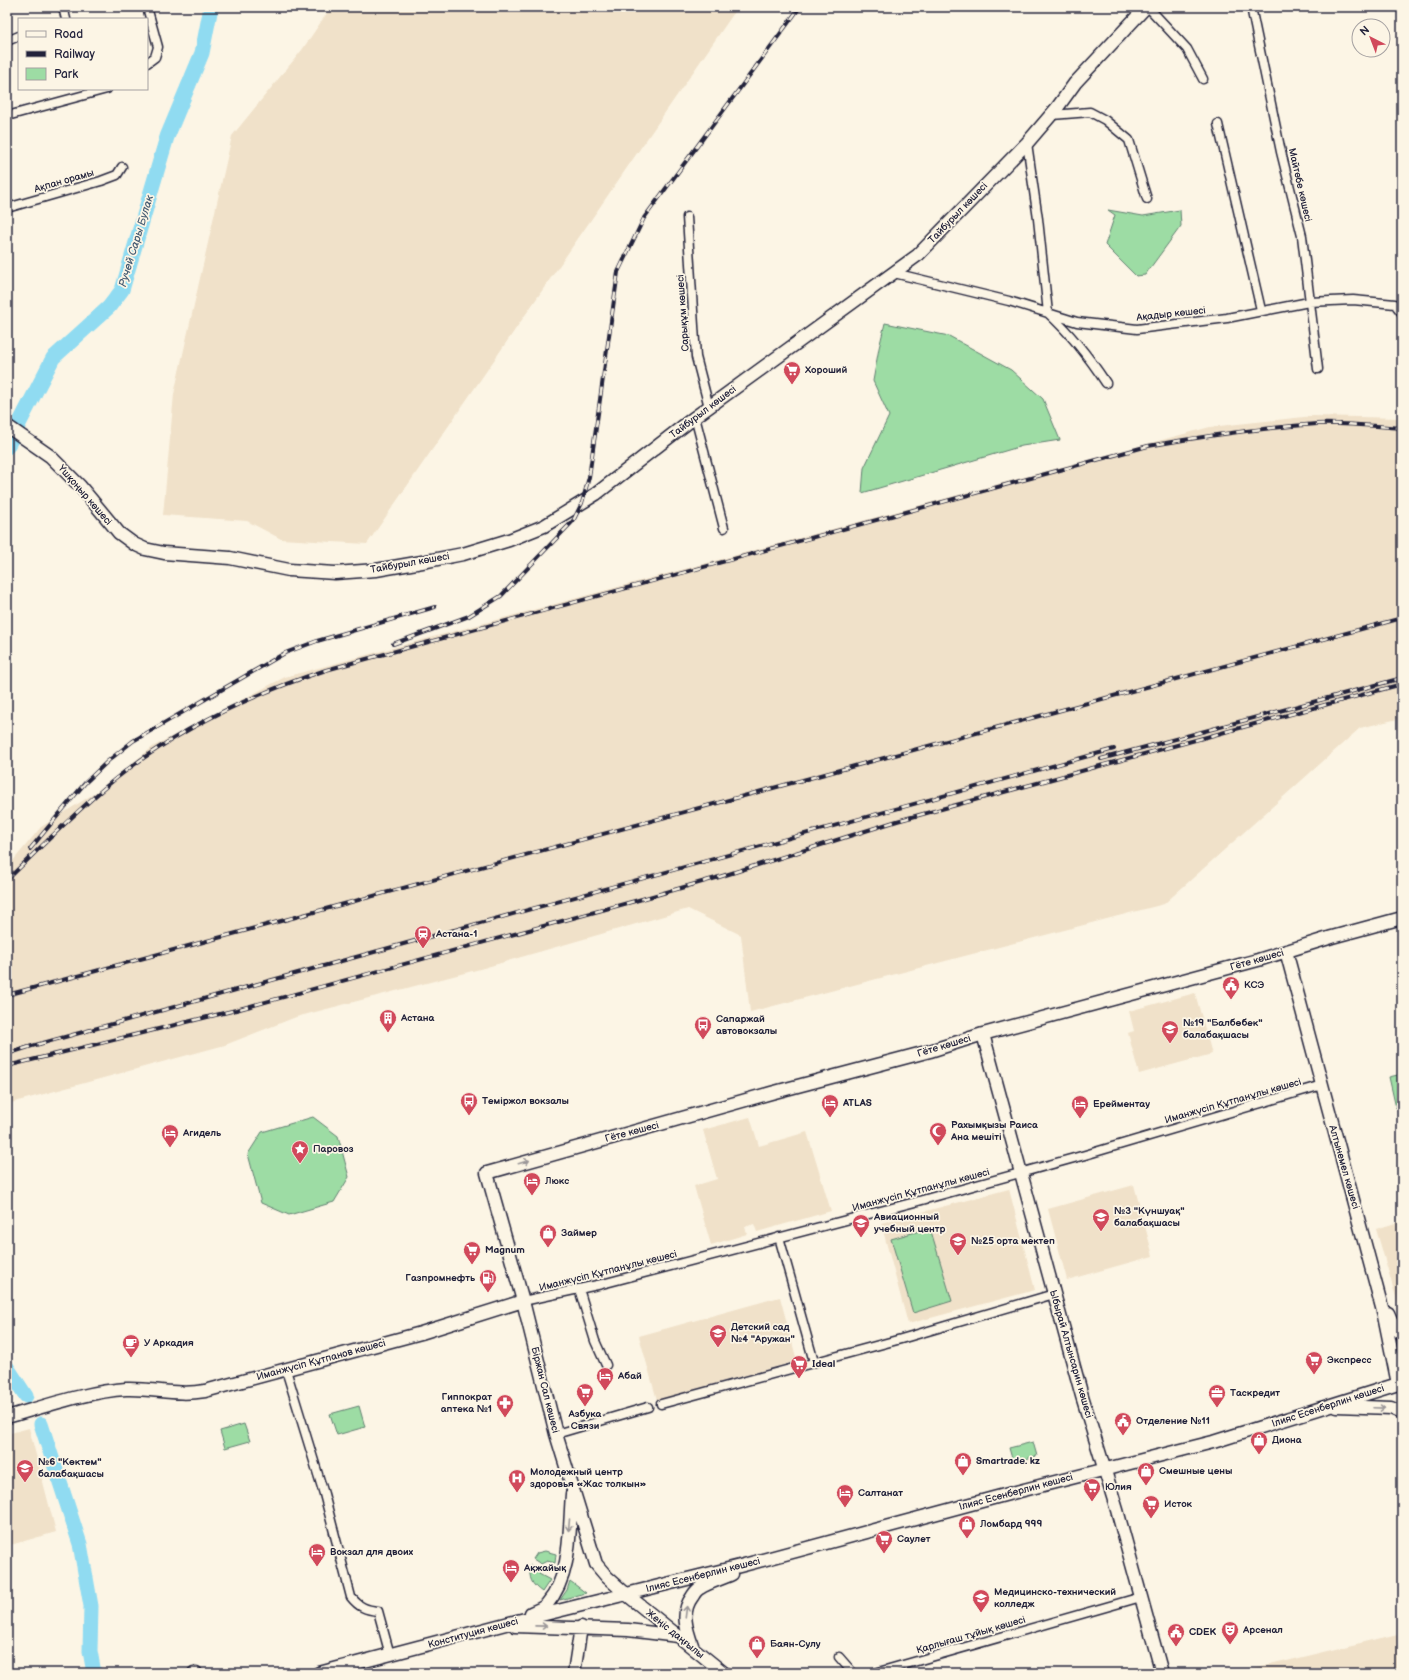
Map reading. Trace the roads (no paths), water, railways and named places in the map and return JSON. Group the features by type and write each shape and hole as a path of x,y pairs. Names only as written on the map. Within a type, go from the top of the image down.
{"main road":[{"name":"Тайбурыл көшесі","path":"144,549 164,553 230,558 289,570 335,573 376,570 463,554 510,540 544,526 596,494 695,417 918,255 1027,143 1052,115 1074,84 1147,7"},
{"name":"Үшқоңыр көшесі","path":"8,426 50,456 71,476 118,533 144,549"},
{"name":"Гёте көшесі","path":"487,1173 930,1051 983,1034 1402,918"},
{"name":"Алтынемел көшесі","path":"1286,951 1377,1286 1401,1384"},
{"name":"Ыбырай Алтынсарин көшесі","path":"983,1034 1054,1294 1162,1673"},
{"name":"Біржан Сал көшесі","path":"487,1173 523,1301 556,1434 596,1564 606,1577 626,1594"},
{"path":"1377,1286 1392,1322 1402,1335"},
{"name":"Иманжүсіп Құтпанов көшесі","path":"7,1417 115,1390 134,1389 190,1394 286,1370 421,1333 523,1301"},
{"name":"Ілияс Есенберлин көшесі","path":"626,1594 763,1560 823,1542 1104,1469 1214,1442 1326,1406 1401,1384"},
{"path":"1326,1406 1391,1408 1402,1413"},
{"path":"517,1621 546,1604 561,1582 565,1565 572,1487"},
{"path":"694,1649 687,1631 685,1612 688,1602 699,1588 763,1560"},
{"name":"Конституция көшесі","path":"319,1673 626,1594"},
{"name":"Жеңіс даңғылы","path":"626,1594 724,1673"},
{"path":"502,1626 581,1628 678,1636"},
{"path":"574,1673 581,1628"}],"street":[{"path":"63,7 66,18"},
{"path":"147,7 158,47 155,57 148,62"},
{"path":"1147,7 1187,49 1203,79"},
{"name":"Майтөбе көшесі","path":"1251,7 1281,152 1302,236 1318,368"},
{"path":"7,41 18,36"},
{"path":"7,116 97,90"},
{"path":"1052,115 1090,112 1105,120 1129,140 1147,199"},
{"path":"1218,124 1261,310"},
{"path":"1027,143 1038,219 1048,313 1067,330 1084,350 1106,383"},
{"name":"Ақпан орамы","path":"7,208 101,181 117,175 122,167"},
{"name":"Сарықұм көшесі","path":"687,217 696,357 709,407"},
{"name":"Ақадыр көшесі","path":"894,273 1009,301 1089,324 1137,329 1227,318 1261,310 1309,302 1353,300 1396,304 1402,313"},
{"path":"695,417 724,528"},
{"name":"Иманжүсіп Құтпанұлы көшесі","path":"523,1301 579,1289 915,1202 1021,1173 1322,1085"},
{"path":"779,1237 814,1362"},
{"path":"579,1289 595,1341 606,1365"},
{"path":"661,1404 1054,1294"},
{"path":"286,1370 324,1494 351,1597 357,1604 366,1610 378,1611 390,1655"},
{"path":"556,1434 648,1407"},
{"name":"Қарлығаш тұйық көшесі","path":"875,1673 1141,1597"},
{"path":"839,1657 853,1673"}],"waterway":[{"name":"Ручей Сары Булак","path":"7,447 53,358 109,307 122,290 167,137 202,53 211,7"},
{"name":"Ручей Сары Булак","path":"7,1367 26,1396"},
{"name":"Ручей Сары Булак","path":"41,1424 80,1544 91,1606 90,1651 94,1673"}],"railway":[{"path":"393,644 469,616 501,596 573,521 582,503 589,477 618,272 644,218 800,7"},
{"path":"7,880 86,804 114,780 163,745 188,730 242,703 326,670 1148,446 1232,433 1317,424 1349,424 1402,428"},
{"path":"30,849 85,783 108,761 133,741 285,653 317,641 435,607"},
{"path":"7,995 1402,618"},
{"path":"1101,759 1402,678"},
{"path":"7,1066 236,1010 635,901 716,878 897,821 1402,684"},
{"path":"7,1054 1114,749"}],"place":[{"name":"Хороший","path":"792,385"},
{"name":"Астана-1","path":"423,949"},
{"name":"КСЭ","path":"1231,1000"},
{"name":"Астана","path":"388,1033"},
{"name":"Сапаржай автовокзалы","path":"703,1040"},
{"name":"№19 \"Балбөбек\" балабақшасы","path":"1170,1044"},
{"name":"Теміржол вокзалы","path":"469,1116"},
{"name":"ATLAS","path":"830,1118"},
{"name":"Ерейментау","path":"1080,1119"},
{"name":"Рахымқызы Раиса Ана мешіті","path":"938,1146"},
{"name":"Агидель","path":"170,1148"},
{"name":"Паровоз","path":"300,1164"},
{"name":"Люкс","path":"532,1196"},
{"name":"№3 \"Күншуақ\" балабақшасы","path":"1101,1232"},
{"name":"Авиационный учебный центр","path":"861,1238"},
{"name":"Займер","path":"548,1248"},
{"name":"№25 орта мектеп","path":"958,1256"},
{"name":"Magnum","path":"472,1265"},
{"name":"Газпромнефть","path":"488,1293"},
{"name":"Детский сад №4 \"Аружан\"","path":"718,1348"},
{"name":"У Аркадия","path":"131,1358"},
{"name":"Экспресс","path":"1314,1375"},
{"name":"Ideal","path":"799,1379"},
{"name":"Абай","path":"605,1391"},
{"name":"Азбука Связи","path":"585,1407"},
{"name":"Таскредит","path":"1217,1408"},
{"name":"Гиппократ аптека №1","path":"505,1418"},
{"name":"Отделение №11","path":"1123,1436"},
{"name":"Диона","path":"1259,1455"},
{"name":"Smartrade. kz","path":"963,1476"},
{"name":"№6 \"Көктем\" балабақшасы","path":"25,1483"},
{"name":"Смешные цены","path":"1146,1486"},
{"name":"Молодежный центр здоровья «Жас толкын»","path":"517,1493"},
{"name":"Юлия","path":"1092,1502"},
{"name":"Салтанат","path":"845,1508"},
{"name":"Исток","path":"1151,1519"},
{"name":"Ломбард 999","path":"967,1539"},
{"name":"Саулет","path":"884,1554"},
{"name":"Вокзал для двоих","path":"317,1567"},
{"name":"Ақжайық","path":"511,1583"},
{"name":"Медицинско-технический колледж","path":"981,1613"},
{"name":"Арсенал","path":"1230,1645"},
{"name":"CDEK","path":"1176,1647"},
{"name":"Баян-Сулу","path":"757,1659"}]}
